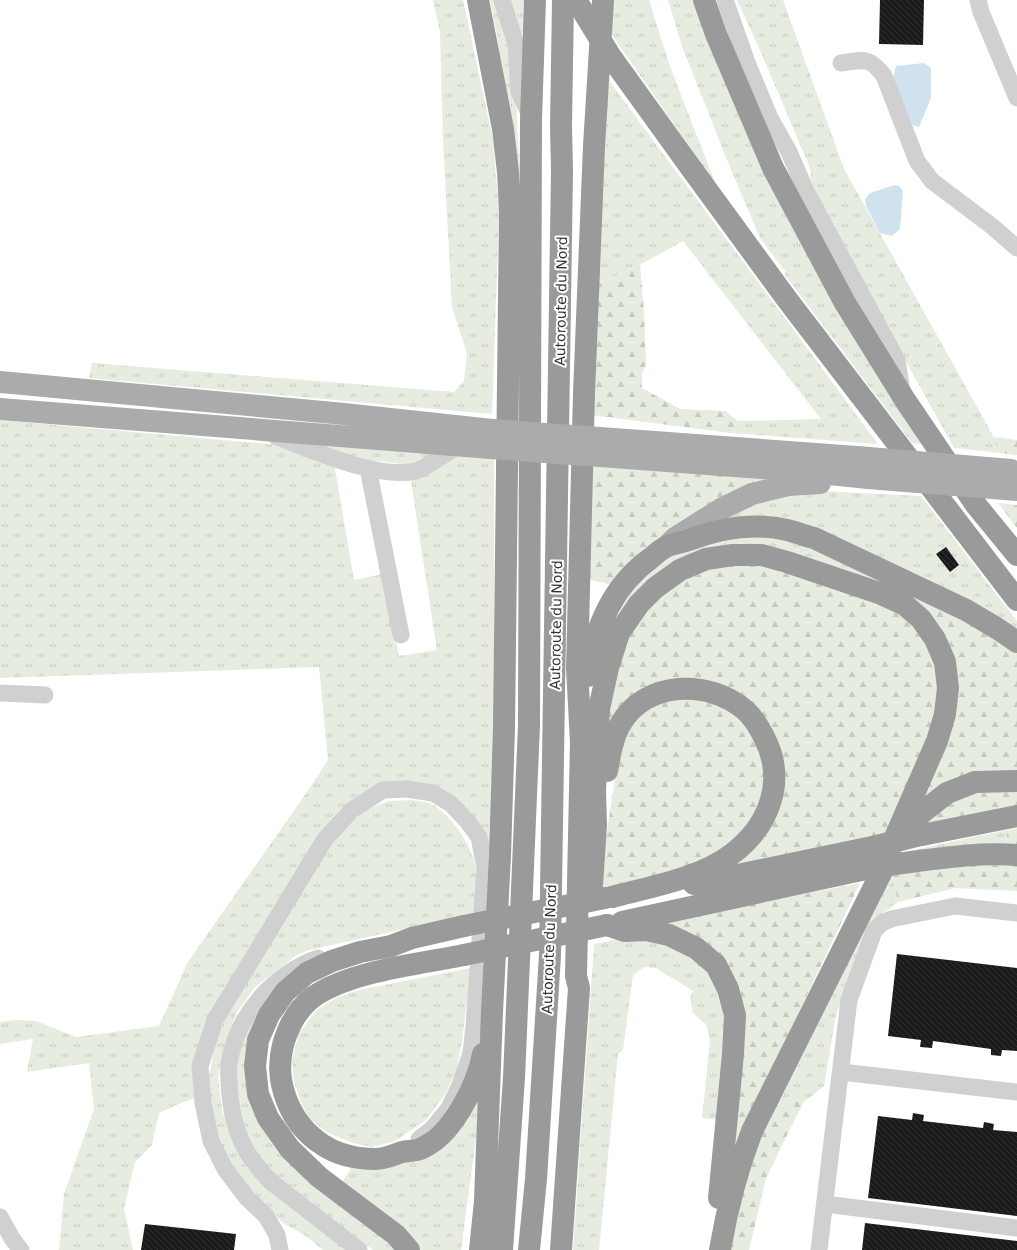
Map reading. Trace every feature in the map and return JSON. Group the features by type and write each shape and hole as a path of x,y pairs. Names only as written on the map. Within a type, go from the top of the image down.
{"highway":[{"path":"478,0 503,129 508,172 510,212 504,728 485,1201 480,1250"},
{"name":"Autoroute du Nord","path":"502,1250 515,1062 529,725 531,119 535,0"},
{"name":"Autoroute du Nord","path":"530,1250 550,955 562,171 561,126 563,0"},
{"path":"576,0 611,57 786,298 1017,600"},
{"path":"562,171 579,140 592,0"},
{"path":"561,1250 579,988 576,976 580,742 578,668 584,393 594,146 603,0"},
{"path":"704,0 716,34 773,168 845,303 903,397 976,505 1017,555"},
{"path":"580,742 590,660 601,622 615,596 640,566 668,546 700,535 742,526 787,530 814,538 966,610 1017,642"},
{"path":"579,988 586,976 596,825 594,791 599,709 608,668 619,633 639,604 655,588 680,570 706,559 734,555 762,556 787,562 879,593 905,605 921,619 935,639 945,662 948,688 945,714 937,741 871,875 752,1131 731,1193 720,1250"},
{"path":"596,825 613,741 621,724 633,709 644,700 661,692 680,688 703,689 722,696 745,710 758,725 768,744 774,765 775,776 774,788 767,812 751,837 731,855 711,867 690,876 609,898"},
{"path":"871,875 919,815 947,793 975,782 1017,781"},
{"path":"409,1250 396,1236 319,1177 290,1149 268,1118 258,1094 255,1066 258,1040 269,1015 285,992 306,973 332,961 360,952 391,946 412,938 464,926 609,898 664,890 1017,816"},
{"path":"492,1012 486,1034 483,1056 471,1090 459,1114 440,1137 418,1150 402,1152 377,1159 355,1157 344,1154 325,1146 308,1133 290,1110 280,1075 281,1053 284,1043 295,1016 299,1011 313,997 340,983 376,972 464,956 607,925 871,875 894,864 965,855 995,853 1017,855"},
{"path":"607,925 625,931 646,930 669,935 696,948 716,965 728,989 735,1015 733,1054 719,1201 712,1250"}],"main road":[{"path":"0,382 314,412 491,439 600,447 857,457 1015,476"},
{"path":"0,409 458,446 491,439"},
{"path":"600,447 868,478 1015,476"},
{"path":"668,546 675,538 721,509 752,494 788,486 822,482 849,484 868,478"}],"street":[{"path":"502,0 516,44 519,92 531,119"},
{"path":"725,0 748,65 770,118 789,152 813,204 897,360 903,397"},
{"path":"978,0 1017,98"},
{"path":"841,63 864,60 874,64 884,76 917,162 932,181 993,227 1017,248"},
{"path":"260,430 352,464 394,473 418,471 458,446"},
{"path":"368,468 401,635"},
{"path":"0,693 45,695"},
{"path":"279,1243 266,1216 247,1198 225,1168 211,1141 203,1103 200,1066 215,1020 325,839 352,810 383,790 406,789 433,794 451,804 467,821 479,837 485,868 471,1053 450,1108 432,1130 402,1152"},
{"path":"819,1250 849,1000 874,931 882,923 891,919 956,906 1017,913"},
{"path":"359,1250 270,1181 259,1169 248,1153 236,1126 230,1097 228,1065 233,1045 243,1022 253,1007 272,985 295,968 324,955 359,945 391,938 412,938"},
{"path":"841,1072 1017,1092"},
{"path":"825,1204 1017,1228"},
{"path":"0,1217 13,1240 21,1250"}],"green space":[{"path":"433,0 463,0 493,140 499,213 492,414 89,378 92,363 454,392 464,381 467,353 452,307 443,140 440,32"},
{"path":"490,0 496,0 516,70 517,130 521,201 505,104 498,41"},
{"path":"507,0 524,0 523,33 516,29"},
{"path":"611,0 649,0 669,64 716,185 610,32"},
{"path":"668,0 697,0 924,444 912,443 785,275 785,271 760,238 682,46"},
{"path":"737,0 783,0 844,169 991,432 1000,453 954,448 813,194 810,168"},
{"path":"610,82 878,444 731,433 738,421 821,419 683,241 640,265 596,285 604,108"},
{"path":"640,265 644,311 646,364 642,373 642,388 680,409 725,411 738,421 731,433 591,415 596,285"},
{"path":"0,420 289,446 334,463 354,580 383,574 399,656 437,650 410,475 453,454 494,459 494,846 490,869 457,805 368,791 340,810 233,975 213,1014 201,1097 183,1102 159,1113 152,1145 135,1162 124,1209 133,1250 59,1250 64,1194 94,1109 89,1063 27,1072 33,1039 0,1044 0,1022 14,1020 36,1021 76,1037 159,1026 188,962 328,760 319,667 0,678"},
{"path":"993,437 1017,440 1017,455 1000,453"},
{"path":"307,442 432,453 418,466 362,459"},
{"path":"588,466 763,477 776,481 612,585 584,578"},
{"path":"801,490 921,496 1017,621 1017,638 857,553 714,520 742,503"},
{"path":"998,503 1017,505 1017,528"},
{"path":"729,536 766,537 801,544 936,606 928,618 916,606 603,644 616,612 643,577 673,555"},
{"path":"762,563 877,603 908,619 921,634 934,657 941,682 937,722 887,835 739,865 747,851 769,821 770,733 698,683 607,729 612,688 622,646 648,607 692,575 726,565"},
{"path":"936,606 977,626 1017,653 1017,772 908,817 953,706 928,618"},
{"path":"672,699 702,699 727,709 742,720 758,743 767,767 762,806 732,843 684,871 598,889 619,753 630,726 649,706"},
{"path":"1017,787 1017,810 914,831 964,792"},
{"path":"412,800 431,804 439,809 457,828 470,849 476,868 478,888 477,913 309,950 297,955 255,987 237,1012 225,1043 218,1077 222,1111 238,1149 349,1250 323,1250 306,1236 283,1223 246,1186 227,1157 213,1125 208,1082 215,1046 222,1019 334,838 366,810 389,801"},
{"path":"1017,828 1017,847 1006,846 1007,830"},
{"path":"1007,830 1006,846 899,853"},
{"path":"1017,862 1017,891 955,888 898,902 892,875 922,870"},
{"path":"892,875 898,902 872,921 836,1015 824,1086 803,1103 779,1094"},
{"path":"860,883 745,1126 731,1166 734,994 663,921"},
{"path":"631,937 684,948 719,982 731,1038 720,1120 702,1118 710,1041 707,1026 693,1013 690,998 693,991 656,968 644,967 633,975 623,1050 618,1054 599,1250 573,1250 594,944"},
{"path":"471,968 462,1041 456,1072 444,1096 426,1120 395,1141 372,1147 353,1143 328,1133 311,1120 303,1107 294,1082 292,1060 299,1033 317,1010 338,997 359,990"},
{"path":"266,1000 257,1114 399,1250 373,1250 271,1173 241,1129 235,1063 245,1031"},
{"path":"482,1093 461,1250 419,1250 389,1217 343,1181 353,1165 376,1168 405,1163 431,1151"},
{"path":"779,1094 803,1103 766,1178 749,1250 727,1250 748,1161"}],"water":[{"path":"924,63 931,68 931,98 919,127 912,125 893,78 896,66"},
{"path":"894,185 899,186 903,191 900,229 892,236 880,233 866,206 865,199 870,193"}],"building":[{"path":"880,0 924,0 923,45 879,44"},
{"path":"946,547 959,565 950,572 936,554"},
{"path":"897,954 1017,968 1017,1051 1002,1050 1001,1056 991,1055 991,1049 933,1041 932,1048 920,1047 921,1040 888,1036"},
{"path":"913,1113 924,1115 923,1121 983,1128 984,1122 994,1124 993,1130 1017,1132 1017,1216 868,1198 878,1116 912,1120"},
{"path":"865,1223 1017,1241 1017,1250 862,1250"},
{"path":"145,1224 236,1234 234,1250 141,1250"}]}
